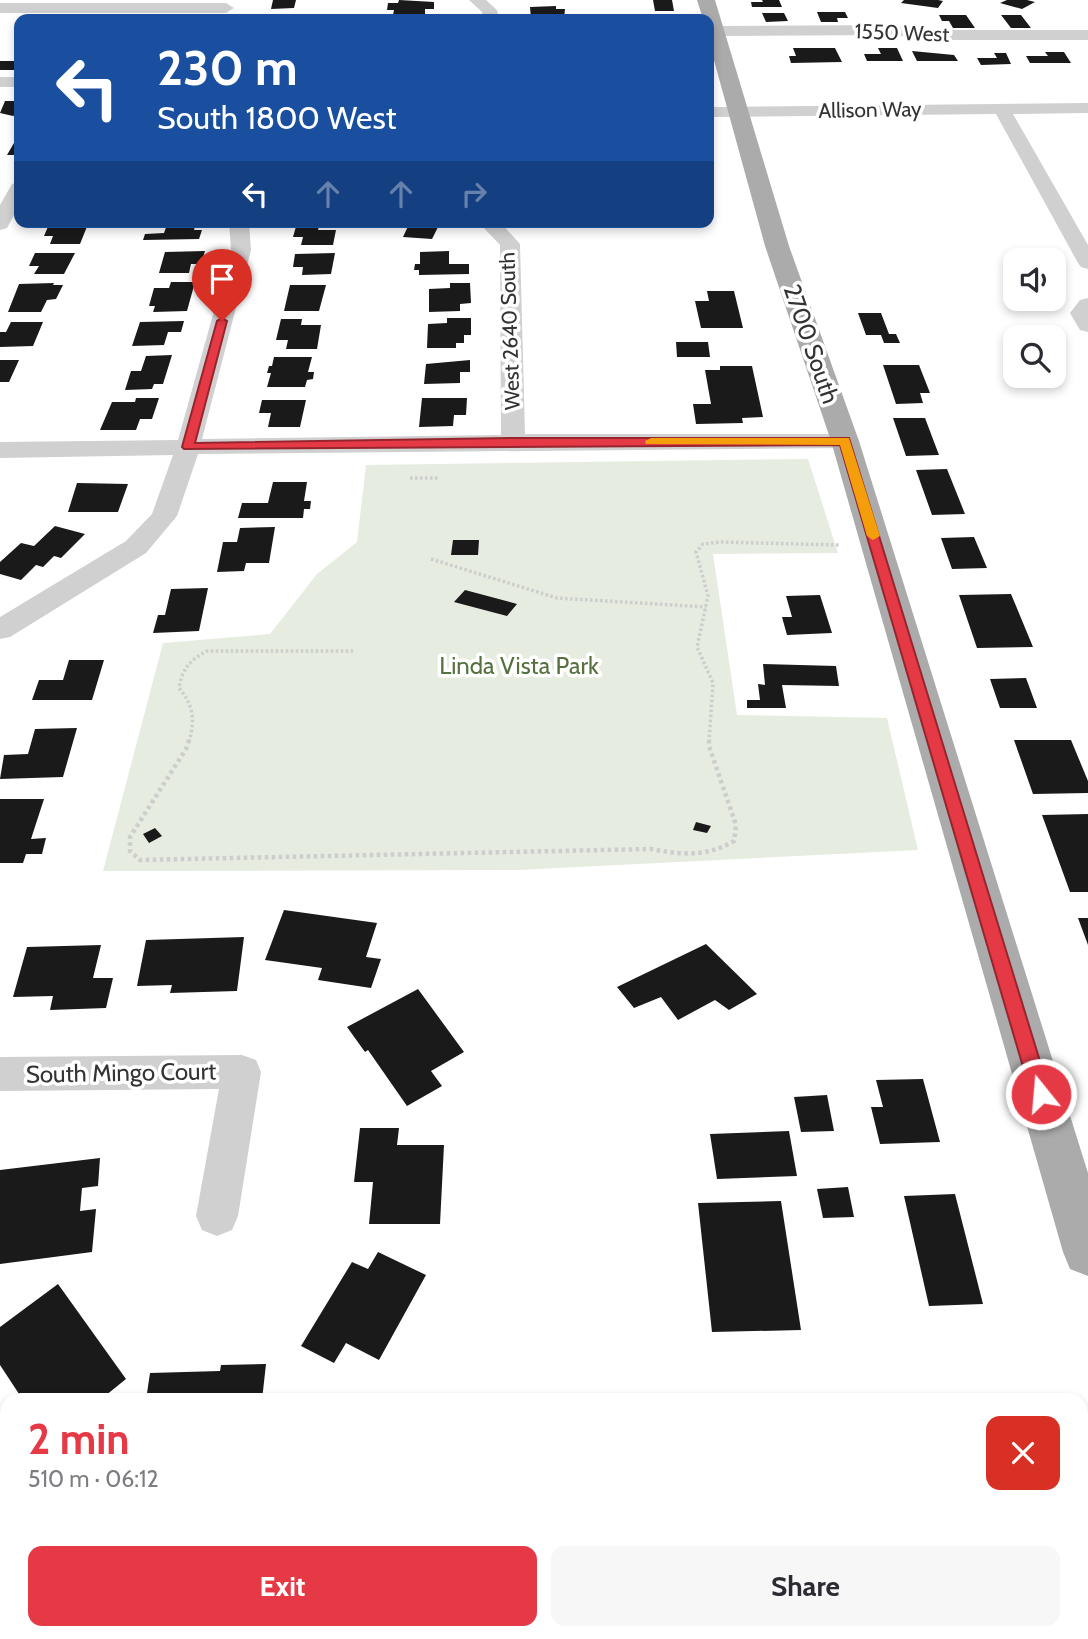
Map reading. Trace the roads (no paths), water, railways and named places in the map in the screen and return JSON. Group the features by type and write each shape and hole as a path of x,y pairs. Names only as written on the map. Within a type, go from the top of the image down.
{"main road":[{"name":"2700 South","path":"714,38 724,111 777,246 845,441 1088,1252"}],"street":[{"path":"477,0 490,14"},
{"path":"0,8 226,9"},
{"name":"1550 West","path":"714,16 888,22 948,35 1079,31"},
{"path":"1001,108 1088,262"},
{"name":"Allison Way","path":"724,111 1088,108"},
{"path":"0,224 14,197"},
{"path":"0,630 136,547 164,516 188,447 241,250 239,228"},
{"name":"West 2640 South","path":"494,228 510,244 513,442"},
{"path":"1088,305 1081,313 1088,324"},
{"path":"0,450 513,442 845,441"},
{"name":"South Mingo Court","path":"0,1074 242,1072 217,1216"}],"park label":[{"name":"Linda Vista Park","path":"519,666"}]}
